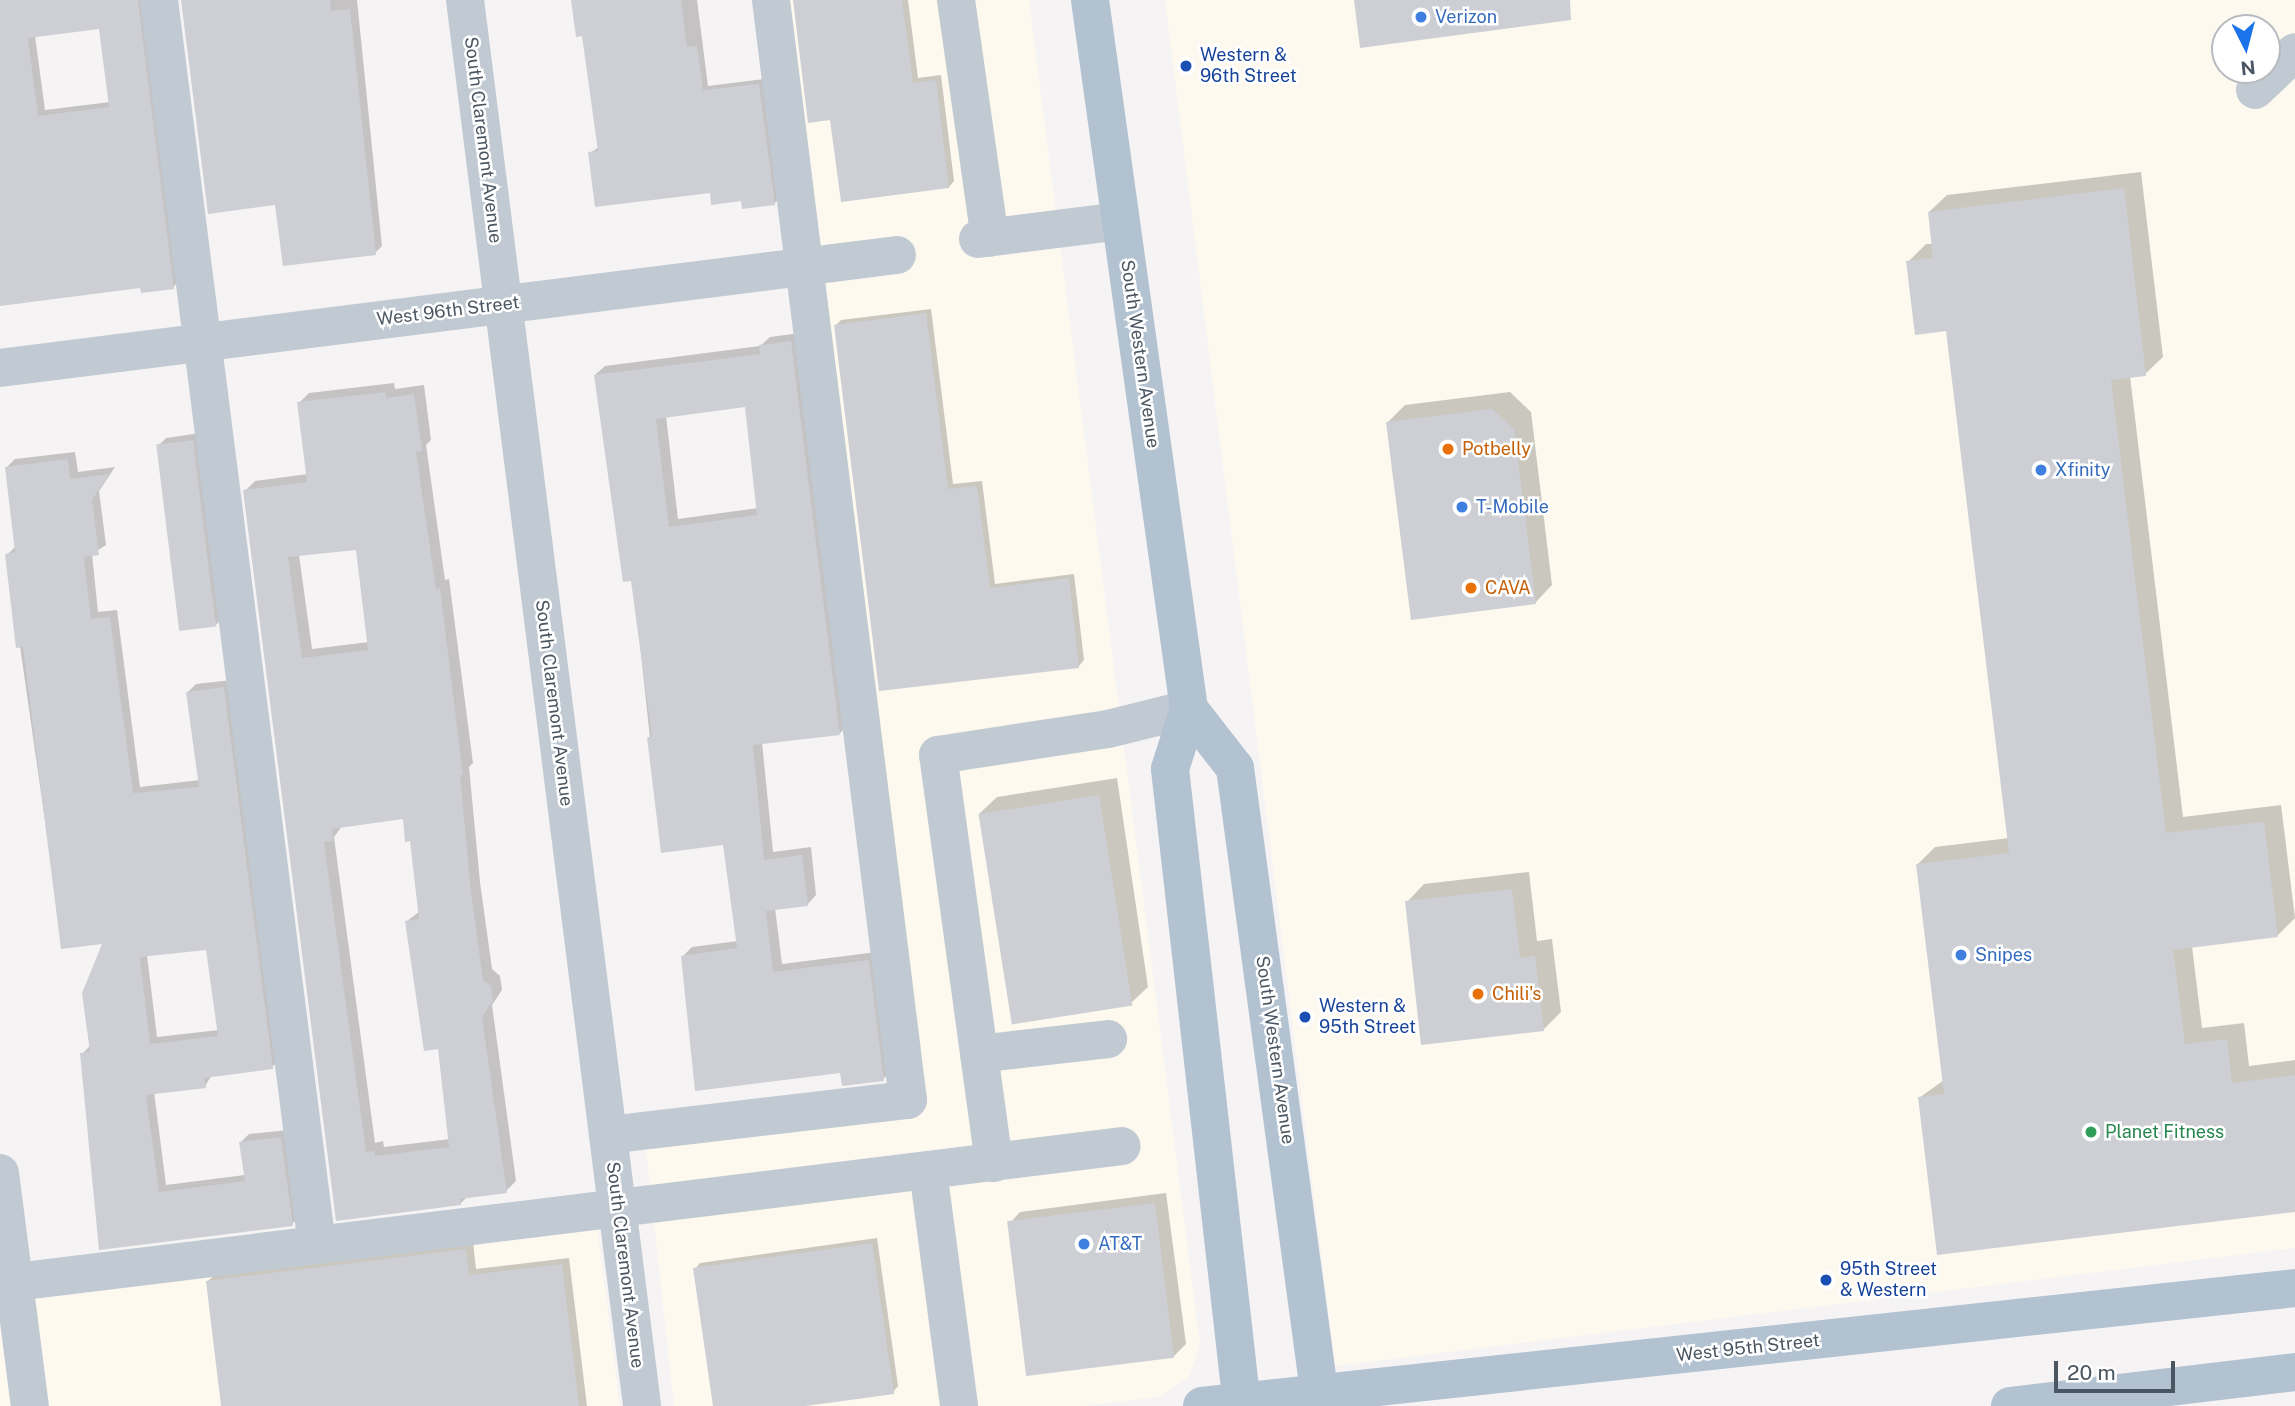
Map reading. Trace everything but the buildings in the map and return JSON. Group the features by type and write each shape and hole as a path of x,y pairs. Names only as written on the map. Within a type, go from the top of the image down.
{"main road":[{"name":"South Western Avenue","path":"1090,0 1189,709 1170,769 1241,1403"},
{"name":"South Western Avenue","path":"1189,709 1235,768 1320,1398"},
{"name":"West 95th Street","path":"1202,1406 1320,1398 2295,1288"},
{"path":"2010,1406 2295,1372"}],"street":[{"path":"159,0 317,1245"},
{"name":"South Claremont Avenue","path":"465,0 642,1406"},
{"path":"608,1135 908,1100 771,0"},
{"path":"956,0 984,238 1120,221"},
{"path":"2255,90 2295,52"},
{"name":"West 96th Street","path":"0,368 897,255"},
{"path":"994,1163 938,755 1108,729 1189,709"},
{"path":"979,1054 1108,1039"},
{"path":"7,1283 1122,1146"},
{"path":"928,1170 959,1406"},
{"path":"0,1173 7,1283 30,1406"}],"shaded area":[{"path":"771,0 1029,0 1200,1344 1189,1377 1158,1397 1084,1406 674,1406 644,1131 907,1100"},
{"path":"1165,0 2295,0 2295,1248 1335,1366"},
{"path":"595,1209 620,1406 0,1406 0,1284"}],"place":[{"name":"Verizon","path":"1421,17"},
{"name":"Western & 96th Street","path":"1186,66"},
{"name":"Potbelly","path":"1448,449"},
{"name":"Xfinity","path":"2041,470"},
{"name":"T-Mobile","path":"1462,507"},
{"name":"CAVA","path":"1471,588"},
{"name":"Snipes","path":"1961,955"},
{"name":"Chili's","path":"1478,994"},
{"name":"Western & 95th Street","path":"1305,1017"},
{"name":"Planet Fitness","path":"2091,1132"},
{"name":"AT&T","path":"1084,1244"},
{"name":"95th Street & Western","path":"1826,1280"}]}
